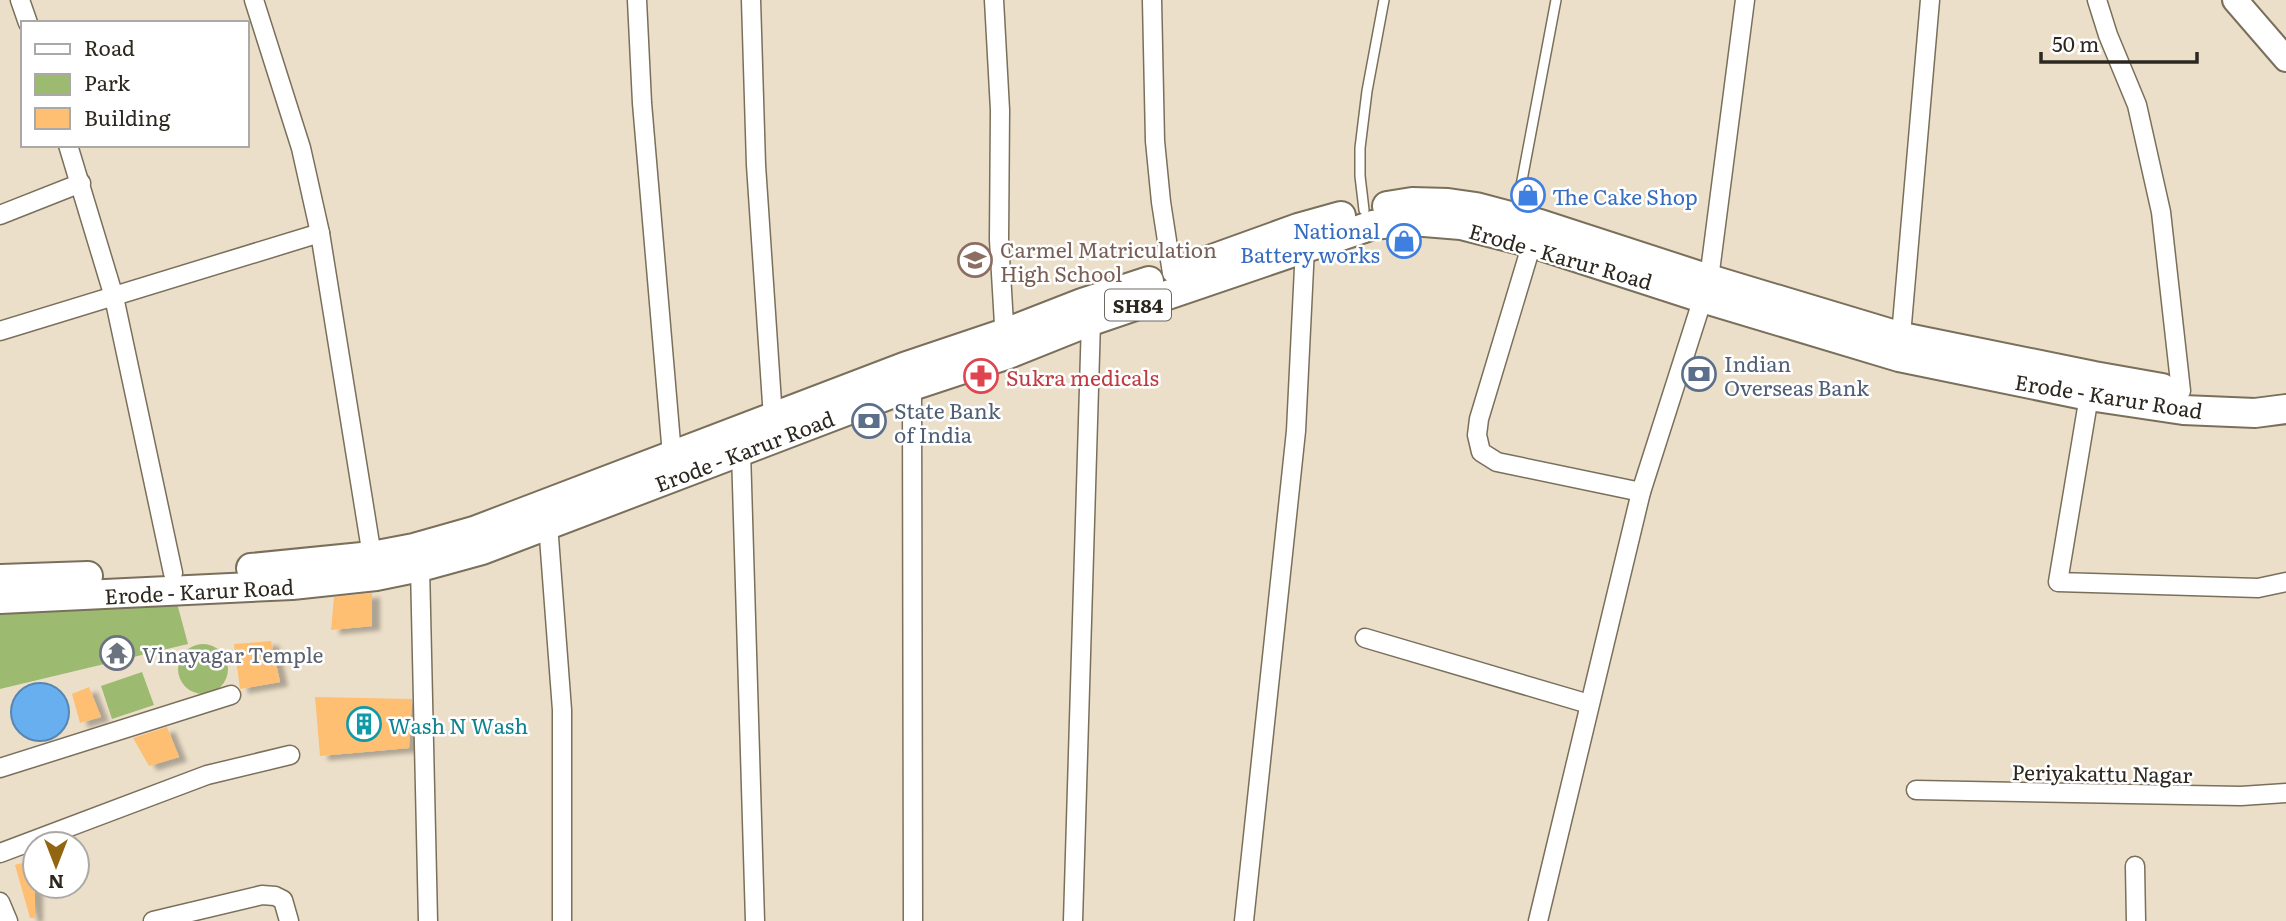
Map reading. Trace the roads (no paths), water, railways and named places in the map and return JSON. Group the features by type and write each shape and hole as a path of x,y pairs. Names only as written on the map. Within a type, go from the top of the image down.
{"main road":[{"name":"Erode - Karur Road","path":"0,599 292,585 376,576 482,550 912,386 1006,344 1082,303 1298,228 1364,210 1412,202 1476,207 1540,224 1705,289"},
{"name":"Erode - Karur Road","path":"0,579 290,566 414,548 474,531 904,367 1091,321 1373,225 1412,221 1461,225 1532,243 1705,289 1900,347 2089,396 2183,410 2255,413 2286,409"},
{"name":"Erode - Karur Road","path":"1900,347 2180,391 2235,395 2286,391"}],"street":[{"path":"20,0 26,21"},
{"path":"254,0 301,148 320,233 372,556"},
{"path":"637,0 642,103 673,455"},
{"path":"751,0 756,165 773,418"},
{"path":"994,0 1000,110 999,240 1006,344"},
{"path":"1152,0 1155,141 1172,273"},
{"path":"1538,921 1641,492 1705,289 1745,0"},
{"path":"1900,347 1930,0"},
{"path":"2097,0 2108,35 2137,105 2161,212 2180,391"},
{"path":"2239,0 2286,59"},
{"path":"69,147 114,298 173,573"},
{"path":"0,215 81,183"},
{"path":"0,331 320,233"},
{"path":"1532,243 1479,419 1481,452 1497,462 1641,492"},
{"path":"1244,921 1296,431 1306,247"},
{"path":"1073,921 1091,321"},
{"path":"912,386 913,921"},
{"path":"2089,396 2058,582 2258,588 2286,582"},
{"path":"740,451 755,921"},
{"path":"548,524 562,710 562,921"},
{"path":"420,567 428,921"},
{"path":"1365,638 1590,704"},
{"path":"0,768 231,695"},
{"path":"0,853 207,775 290,755"},
{"name":"Periyakattu Nagar","path":"1916,790 2241,796 2286,793"},
{"path":"2135,866 2136,921"},
{"path":"153,921 262,895 283,900 289,921"},
{"path":"0,902 8,921"}],"lane":[{"path":"1364,210 1360,148 1367,91 1384,0"},
{"path":"1515,218 1556,0"}],"water":[{"path":"34,683 46,683 61,691 69,706 69,718 61,733 46,741 34,741 19,733 11,718 11,706 19,691"}],"place":[{"name":"The Cake Shop","path":"1528,195"},
{"name":"National Battery works","path":"1404,241"},
{"name":"Carmel Matriculation High School","path":"975,260"},
{"name":"Indian Overseas Bank","path":"1699,374"},
{"name":"Sukra medicals","path":"981,376"},
{"name":"State Bank of India","path":"869,421"},
{"name":"Vinayagar Temple","path":"117,653"},
{"name":"Wash N Wash","path":"364,724"}]}
